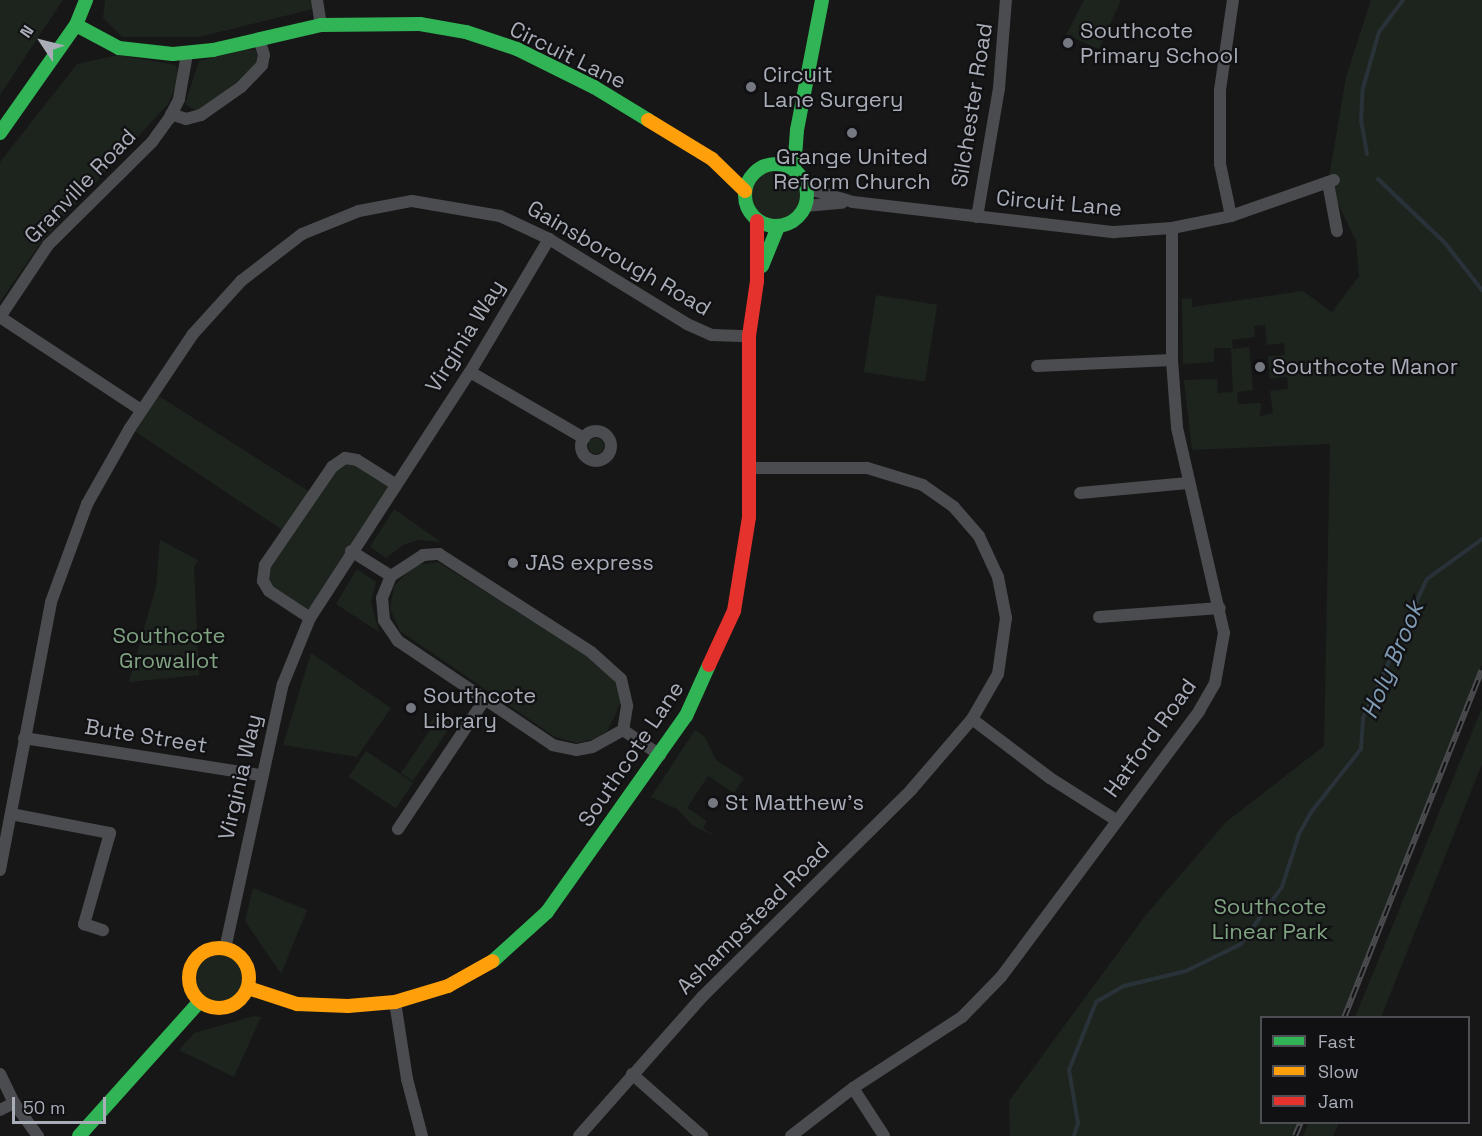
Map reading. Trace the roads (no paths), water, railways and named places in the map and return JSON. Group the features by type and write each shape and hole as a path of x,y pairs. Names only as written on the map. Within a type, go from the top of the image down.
{"street":[{"path":"0,133 76,25 86,0"},
{"path":"317,0 321,25"},
{"path":"794,170 797,130 822,0"},
{"name":"Silchester Road","path":"977,217 999,87 1006,0"},
{"path":"1231,216 1220,164 1220,90 1233,0"},
{"name":"Circuit Lane","path":"76,25 120,48 187,54 321,25 420,24 466,32 517,49 594,87 712,159 745,191"},
{"path":"171,114 186,118 201,115 241,87 262,65 264,55 259,39"},
{"name":"Granville Road","path":"0,317 48,245 152,142 171,114 183,85 187,54"},
{"path":"779,164 797,130"},
{"name":"Circuit Lane","path":"712,159 755,172"},
{"path":"779,164 794,170 806,188 805,206 794,221 778,227 757,221 746,205 745,191 755,172 779,164"},
{"name":"Circuit Lane","path":"806,188 853,202 1114,232 1172,228 1231,216 1331,182 1337,231"},
{"name":"Gainsborough Road","path":"0,870 2,843 10,814 51,602 87,504 141,410 193,334 241,281 302,234 358,211 412,201 500,216 549,239 687,324 712,335 749,336"},
{"name":"Circuit Lane","path":"805,206 853,202"},
{"name":"Southcote Lane","path":"248,988 297,1004 348,1006 395,1002 448,986 496,959 539,920 660,755 696,700 734,611 749,517 749,336 757,281 757,221"},
{"name":"Southcote Lane","path":"757,281 778,227"},
{"name":"Hatford Road","path":"791,1136 853,1088 932,1039 977,1001 1001,977 1198,711 1215,683 1224,633 1177,427 1172,360 1172,228"},
{"name":"Virginia Way","path":"225,949 261,775 283,684 310,618 351,551 470,372 549,239"},
{"path":"0,317 141,410"},
{"path":"1037,366 1172,360"},
{"path":"470,372 584,438"},
{"path":"310,618 269,591 263,580 265,565 332,466 345,458 357,460 395,484"},
{"name":"Ashampstead Road","path":"579,1136 702,997 911,790 972,719 999,674 1006,618 998,577 979,536 954,507 923,485 867,468 748,468"},
{"path":"1080,493 1188,483"},
{"path":"351,551 391,576"},
{"path":"439,554 591,652 621,679 627,706 623,730 592,747 576,750 553,745 398,641 384,620 382,598 391,576 423,555 439,554"},
{"path":"1099,616 1220,608"},
{"path":"398,829 485,699"},
{"path":"972,719 1050,778 1116,820"},
{"path":"623,730 660,755"},
{"name":"Bute Street","path":"24,738 261,775"},
{"path":"10,814 111,833 84,924 103,930"},
{"path":"225,949 240,956 248,969 248,988 243,997 226,1008 200,1001 190,983 192,966 205,952 225,949"},
{"path":"79,1136 200,1001"},
{"path":"395,1002 407,1079 422,1136"},
{"path":"0,1074 14,1103 38,1136"},
{"path":"632,1074 702,1136"},
{"path":"853,1088 884,1136"},
{"path":"0,1110 14,1103"}],"waterway":[{"path":"1367,154 1361,121 1363,88 1379,32 1403,0"},
{"path":"1378,179 1445,243 1482,290"},
{"name":"Holy Brook","path":"1074,1136 1078,1123 1069,1070 1096,1002 1124,986 1186,971 1241,944 1282,887 1299,834 1312,811 1361,749 1363,718 1427,579 1482,539"}],"railway":[{"path":"1345,1016 1482,670"},
{"path":"1295,1136 1300,1124"}],"place":[{"name":"Southcote Primary School","path":"1068,43"},
{"name":"Circuit Lane Surgery","path":"751,87"},
{"name":"Grange United Reform Church","path":"852,133"},
{"name":"Southcote Manor","path":"1260,367"},
{"name":"JAS express","path":"513,563"},
{"name":"Southcote Library","path":"411,708"},
{"name":"St Matthew's","path":"713,803"}],"park label":[{"name":"Southcote Growallot","path":"169,648"},
{"name":"Southcote Linear Park","path":"1270,918"}]}
